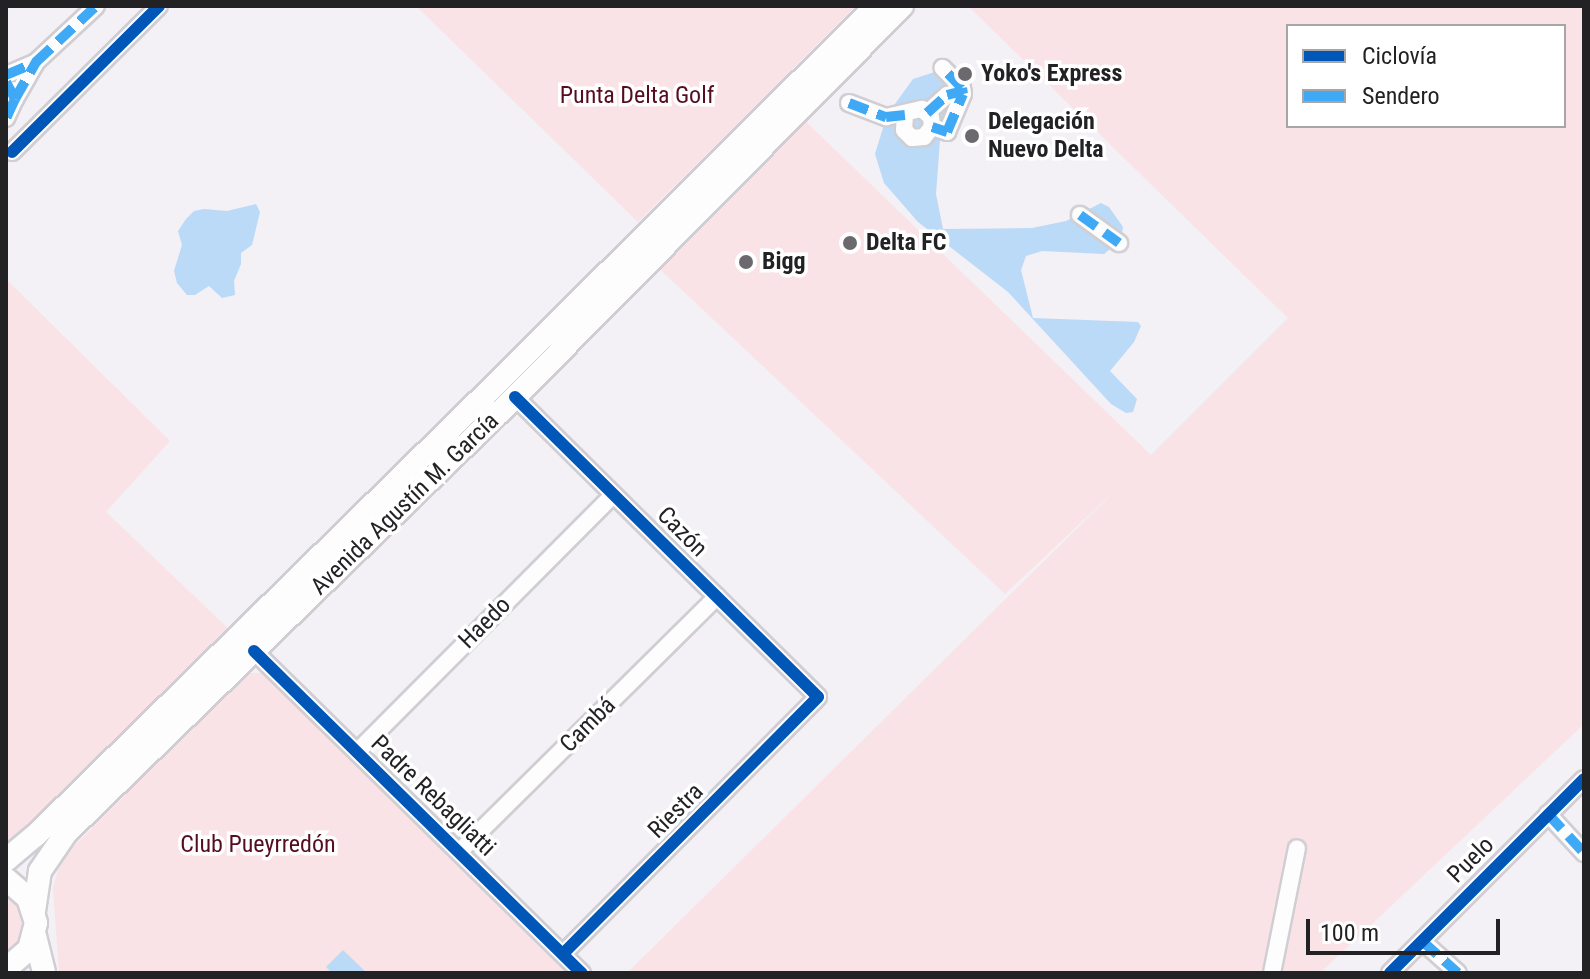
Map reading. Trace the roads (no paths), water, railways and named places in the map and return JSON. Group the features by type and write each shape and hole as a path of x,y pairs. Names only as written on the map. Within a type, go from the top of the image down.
{"main road":[{"name":"Avenida Agustín M. García","path":"6,860 29,843 387,492 876,6"},
{"name":"Avenida Agustín M. García","path":"35,936 34,911 40,871 51,850 515,397 902,6"},
{"path":"6,879 19,887 34,911"},
{"path":"6,969 20,960 35,936"},
{"path":"35,936 44,973"}],"street":[{"path":"6,118 36,62 96,6"},
{"path":"12,152 159,6"},
{"path":"6,75 36,62"},
{"path":"943,68 963,91"},
{"path":"6,82 15,99"},
{"path":"849,103 886,117 905,115 911,110 947,132 963,91"},
{"path":"905,115 904,130 912,138 924,137 929,120 947,95 963,91"},
{"path":"1080,215 1119,243"},
{"name":"Cazón","path":"515,397 818,697"},
{"name":"Haedo","path":"357,752 613,495"},
{"name":"Cambá","path":"459,852 717,597"},
{"name":"Padre Rebagliatti","path":"254,651 582,973"},
{"name":"Riestra","path":"563,954 818,697"},
{"name":"Puelo","path":"1390,973 1584,779"},
{"path":"1548,814 1584,853"},
{"path":"1272,973 1297,848"},
{"path":"1422,941 1458,973"}],"water":[{"path":"938,71 958,88 940,140 936,194 943,229 1032,228 1066,221 1101,203 1109,207 1123,227 1121,240 1104,254 1042,251 1026,256 1021,270 1033,318 1138,322 1141,326 1134,342 1110,371 1137,399 1133,412 1126,413 1111,404 1008,292 918,222 884,183 875,154 887,115 913,79"},
{"path":"256,204 260,212 252,245 241,253 241,264 234,281 235,295 222,298 209,286 195,295 187,295 177,283 174,271 182,245 178,231 186,219 194,211 227,211"},
{"path":"343,950 367,973 332,973 326,967"}],"place":[{"name":"Yoko's Express","path":"965,74"},
{"name":"Delegación Nuevo Delta","path":"972,136"},
{"name":"Delta FC","path":"850,243"},
{"name":"Bigg","path":"746,262"}],"park label":[{"name":"Punta Delta Golf","path":"637,96"},
{"name":"Club Pueyrredón","path":"258,845"}]}
